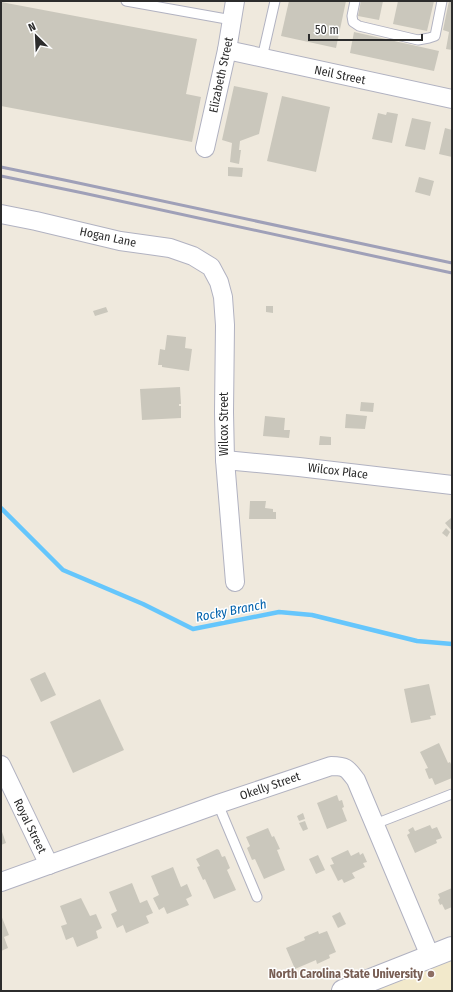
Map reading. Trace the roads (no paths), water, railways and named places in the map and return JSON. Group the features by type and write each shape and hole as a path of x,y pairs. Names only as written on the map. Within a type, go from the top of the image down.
{"street":[{"name":"Elizabeth Street","path":"205,148 227,50 235,1"},
{"name":"Neil Street","path":"227,50 452,99"},
{"name":"Hogan Lane","path":"1,214 120,241 170,248 194,256 211,267"},
{"name":"Wilcox Street","path":"211,267 219,282 224,297 224,460 235,582"},
{"name":"Wilcox Place","path":"224,460 299,467 452,485"},
{"name":"Royal Street","path":"1,765 49,865"},
{"name":"Okelly Street","path":"1,882 218,804 331,766 342,766 349,770 356,780 430,956"},
{"path":"343,991 452,948"}],"lane":[{"path":"126,1 232,20"},
{"path":"262,58 275,1"},
{"path":"355,1 352,16 353,22 360,26 418,40 435,36 442,1"},
{"path":"375,824 452,794"},
{"path":"218,804 257,897"}],"waterway":[{"name":"Rocky Branch","path":"1,508 63,570 143,604 193,629 279,612 312,615 417,641 452,644"}],"railway":[{"path":"1,167 452,263"},
{"path":"1,176 452,273"}],"place":[{"name":"North Carolina State University","path":"431,974"}]}
